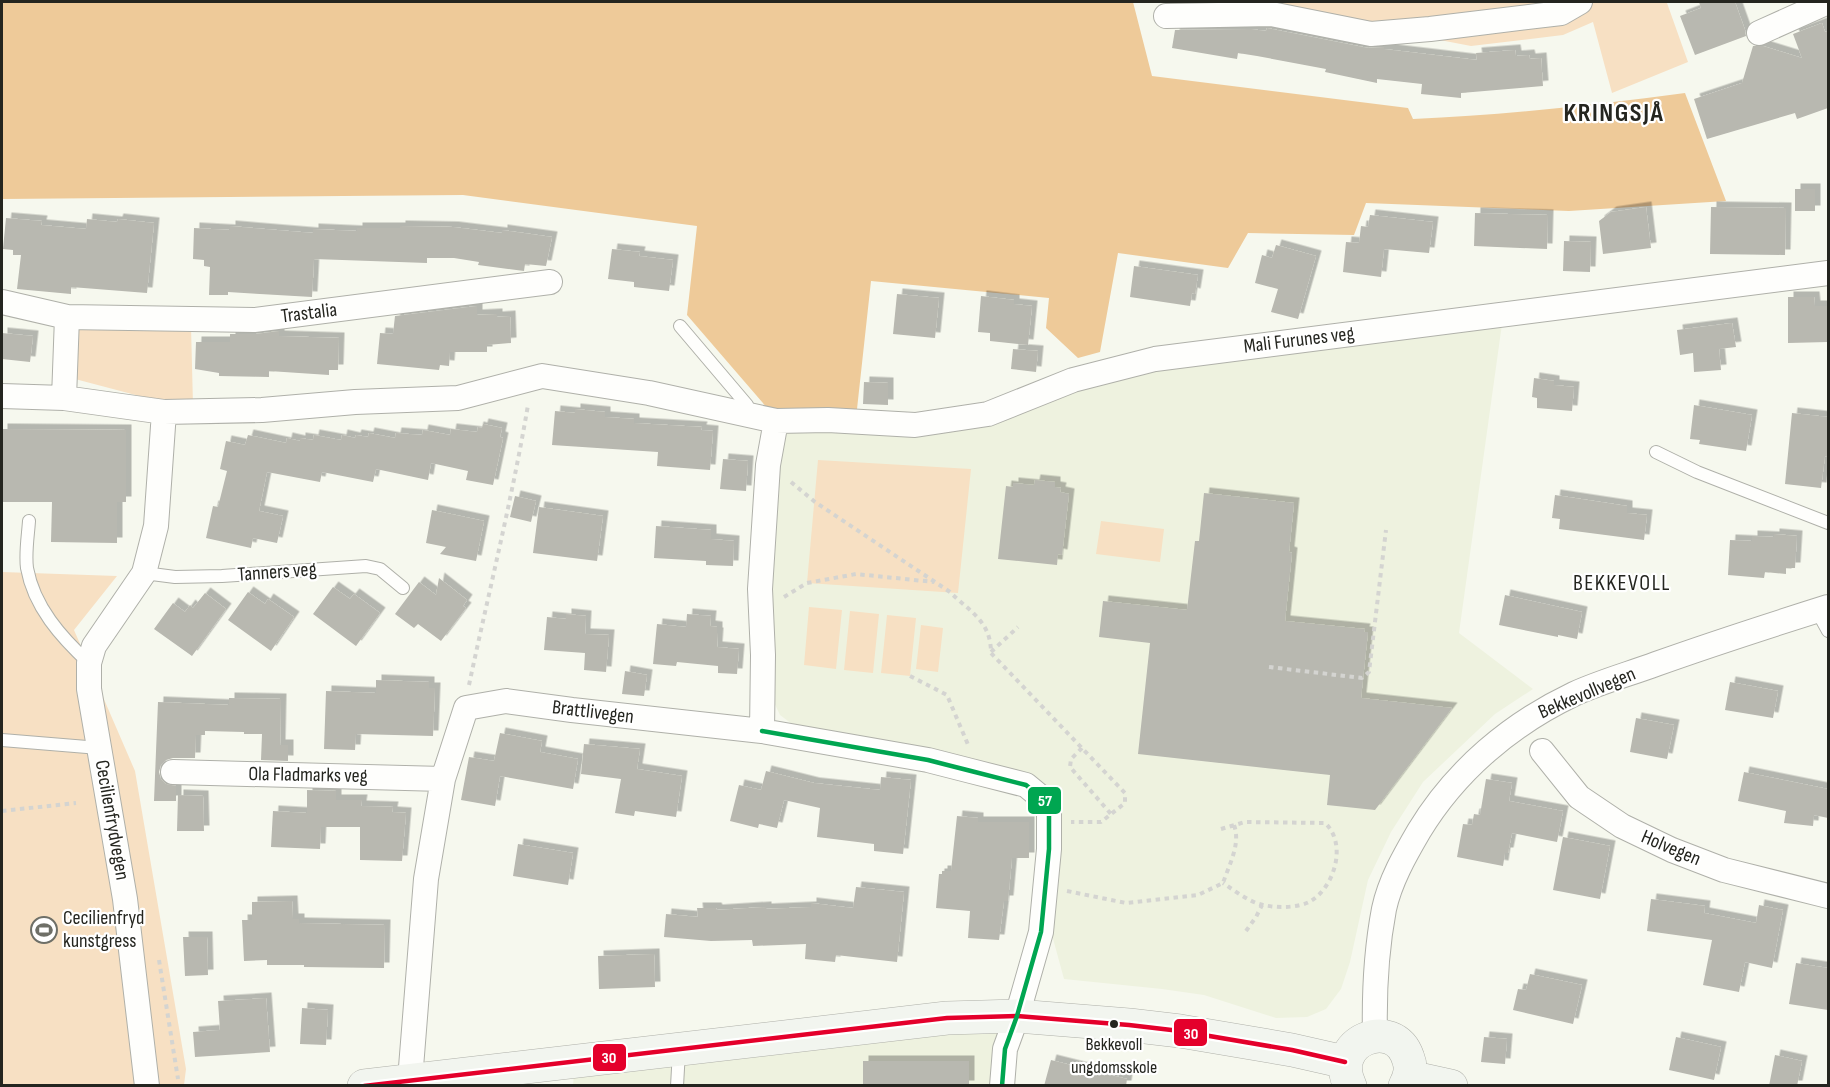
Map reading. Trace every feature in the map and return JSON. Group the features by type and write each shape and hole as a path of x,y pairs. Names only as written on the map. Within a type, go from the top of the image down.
{"main road":[{"path":"364,1086 947,1018 1017,1016 1180,1031 1292,1050 1348,1074 1349,1052 1356,1044 1365,1038 1387,1037 1398,1043 1406,1053 1410,1064 1407,1081 1451,1086"}],"street":[{"path":"1166,16 1271,14 1371,34 1561,13 1580,2"},
{"path":"1759,33 1828,2"},
{"name":"Mali Furunes veg","path":"776,421 828,420 915,425 988,414 1073,380 1155,359 1828,273"},
{"name":"Trastalia","path":"2,302 67,317 254,320 550,282"},
{"path":"64,398 67,317"},
{"path":"2,396 64,398 164,412 262,410 356,402 458,398 542,375 649,393 776,421 768,465 761,605 762,731"},
{"name":"Cecilienfrydvegen","path":"147,1086 125,899 89,689 89,663 94,646 104,628 144,573 156,526 164,412"},
{"name":"Bekkevollvegen","path":"1375,1036 1374,989 1384,908 1402,859 1428,816 1456,780 1490,747 1534,715 1576,693 1681,655 1825,616"},
{"name":"Brattlivegen","path":"466,708 506,701 572,711 762,731 928,760 1026,785 1049,804 1049,822"},
{"path":"410,1080 426,879 443,779 466,708"},
{"name":"Holvegen","path":"1542,751 1579,797 1622,826 1672,850 1724,870 1828,896"},
{"name":"Ola Fladmarks veg","path":"173,772 443,779"},
{"path":"1002,1086 1005,1049 1041,932 1049,849 1049,822"}],"lane":[{"path":"680,326 747,405 751,414"},
{"path":"1656,452 1697,472 1828,523"},
{"path":"29,521 27,566 31,581 48,620 66,642 89,663"},
{"name":"Tanners veg","path":"144,573 176,577 222,576 366,566 380,568 403,588"},
{"path":"2,740 99,748"},
{"path":"677,1086 680,1050"}],"path":[{"path":"466,708 487,599 514,485 533,378"},
{"path":"768,465 815,502 970,609 985,625 991,642 991,653 1125,793 1125,803 1101,822 1049,822"},
{"path":"1269,667 1362,678 1369,672 1386,530"},
{"path":"761,605 774,604 807,583 856,574 934,582"},
{"path":"991,653 1018,627"},
{"path":"910,676 947,695 974,759 971,771"},
{"path":"1082,748 1071,759 1070,767 1111,814"},
{"path":"2,811 76,803"},
{"path":"1221,829 1245,822 1325,823 1335,839 1336,853 1335,869 1331,879 1319,895 1308,903 1297,906 1262,905 1223,883"},
{"path":"1045,887 1126,903 1198,895 1223,883 1236,845 1237,835 1234,825"},
{"path":"1246,931 1262,905"}],"shaded area":[{"path":"2,2 1133,2 1152,76 1408,108 1413,119 1549,109 1685,93 1726,201 1569,211 1366,203 1354,235 1248,233 1228,268 1118,253 1100,352 1078,358 1046,328 1049,298 871,281 857,409 768,409 687,315 697,226 463,195 2,199"},
{"path":"1223,2 1669,2 1667,3 1688,62 1612,93 1593,22 1563,35 1471,46 1273,8 1222,7"},
{"name":"Bekkevoll ungdomsskole","path":"1502,324 1459,633 1533,689 1495,714 1423,782 1391,832 1368,880 1350,962 1341,989 1326,1009 1307,1017 1276,1018 1204,995 1064,979 1052,935 1057,797 796,727 780,715 771,696 767,636 779,430 916,432 1076,385 1158,365"},
{"path":"76,326 191,326 193,405 166,403 75,379"},
{"path":"818,460 971,469 958,593 807,583"},
{"path":"1101,521 1164,529 1160,562 1096,554"},
{"path":"2,572 117,576 74,630 135,771 186,1069 184,1085 2,1086"},
{"path":"809,607 842,610 836,669 804,665"},
{"path":"850,611 879,614 873,673 844,670"},
{"path":"887,615 916,618 910,676 881,673"},
{"path":"921,625 943,628 938,672 916,669"},
{"path":"1003,1023 992,1085 573,1086 574,1072"}],"building":[{"path":"1699,2 1735,2 1746,36 1695,55 1680,16 1701,8"},
{"path":"1822,23 1825,32 1828,31 1828,108 1797,119 1795,113 1707,139 1694,99 1742,83 1753,46 1763,46 1802,58 1793,34"},
{"path":"1267,28 1368,48 1384,47 1384,49 1477,60 1476,53 1515,50 1516,56 1529,55 1530,59 1541,58 1543,86 1461,93 1461,98 1421,94 1422,84 1377,79 1377,83 1325,72 1326,69 1257,56 1238,53 1237,59 1172,48 1175,30 1251,29 1266,31"},
{"path":"1795,189 1815,189 1815,211 1795,211"},
{"path":"1646,207 1651,248 1603,254 1599,221 1611,212"},
{"path":"1711,207 1786,208 1785,255 1710,254"},
{"path":"1475,213 1548,215 1547,249 1474,246"},
{"path":"1370,215 1433,222 1429,253 1384,249 1381,277 1343,272 1346,242 1359,243 1361,226 1368,227"},
{"path":"6,218 42,221 41,225 86,229 87,219 117,222 118,219 154,223 147,293 71,287 71,294 17,289 21,255 13,255 13,250 3,249"},
{"path":"230,226 313,233 313,229 357,231 357,228 400,228 400,226 453,227 502,233 502,230 552,237 546,266 525,264 524,271 478,265 479,262 454,258 427,258 427,263 314,259 312,297 228,292 228,295 209,295 210,267 204,266 204,260 193,259 194,228 230,230"},
{"path":"1564,241 1591,242 1590,272 1563,271"},
{"path":"1276,245 1316,256 1298,319 1271,312 1278,289 1255,283 1262,255 1272,258"},
{"path":"612,249 640,252 639,256 673,260 669,291 634,287 634,282 608,279"},
{"path":"1134,266 1198,275 1195,294 1192,293 1190,306 1130,297"},
{"path":"897,294 939,298 935,338 893,334"},
{"path":"981,296 1014,300 1014,304 1032,306 1028,345 990,341 990,333 978,332"},
{"path":"1788,297 1814,297 1815,306 1828,306 1828,342 1788,343"},
{"path":"477,306 477,315 510,316 511,343 487,345 487,352 450,352 449,366 440,365 439,370 377,364 380,333 393,334 395,316"},
{"path":"1732,323 1736,347 1719,349 1721,370 1694,372 1693,353 1680,355 1677,330"},
{"path":"279,331 279,336 339,338 338,370 329,370 329,375 269,371 269,377 219,376 219,373 195,369 196,342 230,342 230,334"},
{"path":"2,333 33,336 30,362 2,359"},
{"path":"1013,349 1038,351 1036,372 1011,369"},
{"path":"1534,378 1554,381 1554,385 1574,387 1572,411 1537,408 1537,398 1532,397"},
{"path":"864,382 888,383 888,405 863,404"},
{"path":"1694,405 1752,415 1746,451 1699,444 1700,440 1690,439"},
{"path":"575,409 605,412 605,417 634,419 634,423 702,427 701,430 713,431 710,470 657,466 658,452 552,445 555,411 575,413"},
{"path":"1792,413 1828,417 1828,457 1825,456 1821,488 1785,484"},
{"path":"483,424 502,428 500,437 503,438 493,485 466,480 468,471 431,463 428,480 376,469 373,482 322,472 320,482 267,472 259,511 283,516 277,543 253,538 251,548 206,538 213,506 218,507 227,471 220,469 226,441 245,445 248,435 286,443 287,438 300,441 300,438 313,440 314,435 341,440 342,435 355,438 356,435 368,437 369,433 395,438 396,433 422,435 423,430 450,435 451,429 477,432 478,427 482,428"},
{"path":"2,429 126,430 126,502 117,502 117,543 51,542 52,502 2,502"},
{"path":"723,459 748,461 746,491 720,489"},
{"path":"1035,480 1055,482 1055,487 1061,488 1060,492 1069,494 1062,555 1058,554 1057,565 998,559 1006,486 1013,487 1013,483 1034,485"},
{"path":"1204,493 1294,503 1289,552 1292,553 1285,621 1365,629 1364,632 1368,632 1361,698 1452,708 1375,810 1327,805 1330,775 1138,754 1150,643 1099,637 1103,601 1187,610 1195,541 1199,541"},
{"path":"1555,495 1627,506 1627,513 1647,515 1644,540 1559,529 1560,519 1552,518"},
{"path":"515,496 536,501 531,522 510,517"},
{"path":"539,507 603,516 597,561 533,553"},
{"path":"432,510 484,521 476,561 440,554 446,547 426,543"},
{"path":"656,526 711,530 711,539 734,541 733,566 706,565 706,561 654,558"},
{"path":"1774,534 1797,536 1795,568 1786,568 1786,574 1765,572 1764,578 1728,575 1730,540 1752,541 1752,536 1774,537"},
{"path":"439,578 467,600 463,606 466,608 441,641 418,624 414,628 395,614 419,582 436,595"},
{"path":"333,587 350,599 354,594 380,613 356,646 313,614"},
{"path":"248,592 265,604 268,599 294,617 271,651 228,620"},
{"path":"205,593 226,609 192,656 154,629 173,603 185,612 190,605 193,608"},
{"path":"1505,595 1582,612 1577,639 1499,625"},
{"path":"566,614 586,616 585,634 609,635 606,672 584,670 585,653 544,650 547,617 566,619"},
{"path":"687,614 711,616 710,626 717,627 717,647 739,649 737,674 718,673 718,666 677,662 676,666 653,664 657,624 686,627"},
{"path":"625,671 647,675 644,696 622,694"},
{"path":"376,680 429,682 429,688 435,688 433,736 356,734 355,750 324,749 326,691 376,693"},
{"path":"1730,682 1778,691 1773,718 1725,710"},
{"path":"229,698 281,699 280,745 288,745 288,761 261,760 262,734 205,731 205,735 196,735 195,758 173,758 161,765 159,772 161,779 166,784 176,786 176,801 154,801 158,702 229,705"},
{"path":"1636,718 1674,725 1667,759 1630,752"},
{"path":"500,733 542,741 540,752 578,759 573,789 500,776 495,806 461,800 469,757 494,761"},
{"path":"584,744 640,749 637,769 682,776 676,817 635,811 634,816 615,813 621,779 581,774"},
{"path":"766,771 814,783 880,790 881,777 911,780 903,854 874,851 874,844 817,837 820,808 784,800 777,828 759,824 758,828 730,821 739,785 761,790"},
{"path":"1744,772 1828,789 1828,818 1814,815 1813,826 1784,823 1786,811 1738,801"},
{"path":"1486,779 1512,783 1509,801 1563,811 1557,842 1512,833 1503,866 1457,857 1463,824 1472,825 1474,814 1480,815"},
{"path":"307,790 336,791 336,800 362,800 361,806 393,807 392,812 406,813 402,861 360,860 360,827 321,827 320,849 271,847 273,811 307,813"},
{"path":"178,795 203,796 204,831 177,831"},
{"path":"957,816 978,818 978,822 1029,822 1029,858 1012,858 1008,901 1004,901 999,940 968,938 970,911 936,908 939,874 942,874 942,871 951,871"},
{"path":"1563,837 1610,846 1600,899 1553,890"},
{"path":"518,844 573,853 568,885 513,876"},
{"path":"856,887 904,892 897,962 836,955 835,962 805,959 806,944 753,946 752,940 711,941 664,937 666,914 698,917 697,908 716,908 717,910 766,907 766,909 811,907 811,903 853,908"},
{"path":"1651,899 1705,906 1704,913 1756,923 1759,905 1783,910 1772,968 1745,962 1739,992 1703,985 1712,940 1647,931"},
{"path":"292,901 293,919 299,919 299,923 385,925 384,968 304,967 304,965 267,965 267,960 244,961 242,920 252,920 252,902"},
{"path":"183,937 207,937 208,975 185,976"},
{"path":"654,954 655,987 599,989 598,956"},
{"path":"1796,963 1828,968 1828,1010 1789,1004"},
{"path":"1530,974 1582,985 1573,1024 1513,1010 1518,989 1526,990"},
{"path":"266,998 270,1052 195,1057 193,1032 220,1030 218,1001"},
{"path":"302,1008 328,1010 326,1045 300,1044"},
{"path":"1484,1037 1507,1039 1505,1064 1481,1062"},
{"path":"1676,1037 1721,1047 1714,1080 1669,1070"},
{"path":"1775,1055 1802,1061 1797,1086 1769,1086"},
{"path":"1051,1060 1127,1079 1126,1086 1044,1086"},
{"path":"863,1061 969,1061 969,1086 863,1086"}],"transit line":[{"name":"57","path":"762,731 928,760 1026,785 1049,804 1049,849 1041,932 1005,1049 1002,1086"},
{"name":"30","path":"364,1086 947,1018 1017,1016 1180,1031 1292,1050 1345,1062"}],"place":[{"name":"Cecilienfryd kunstgress","path":"44,930"},
{"name":"Bekkevoll ungdomsskole","path":"1114,1024"}],"district":[{"name":"KRINGSJÅ","path":"1614,113"},
{"name":"BEKKEVOLL","path":"1622,583"}]}
